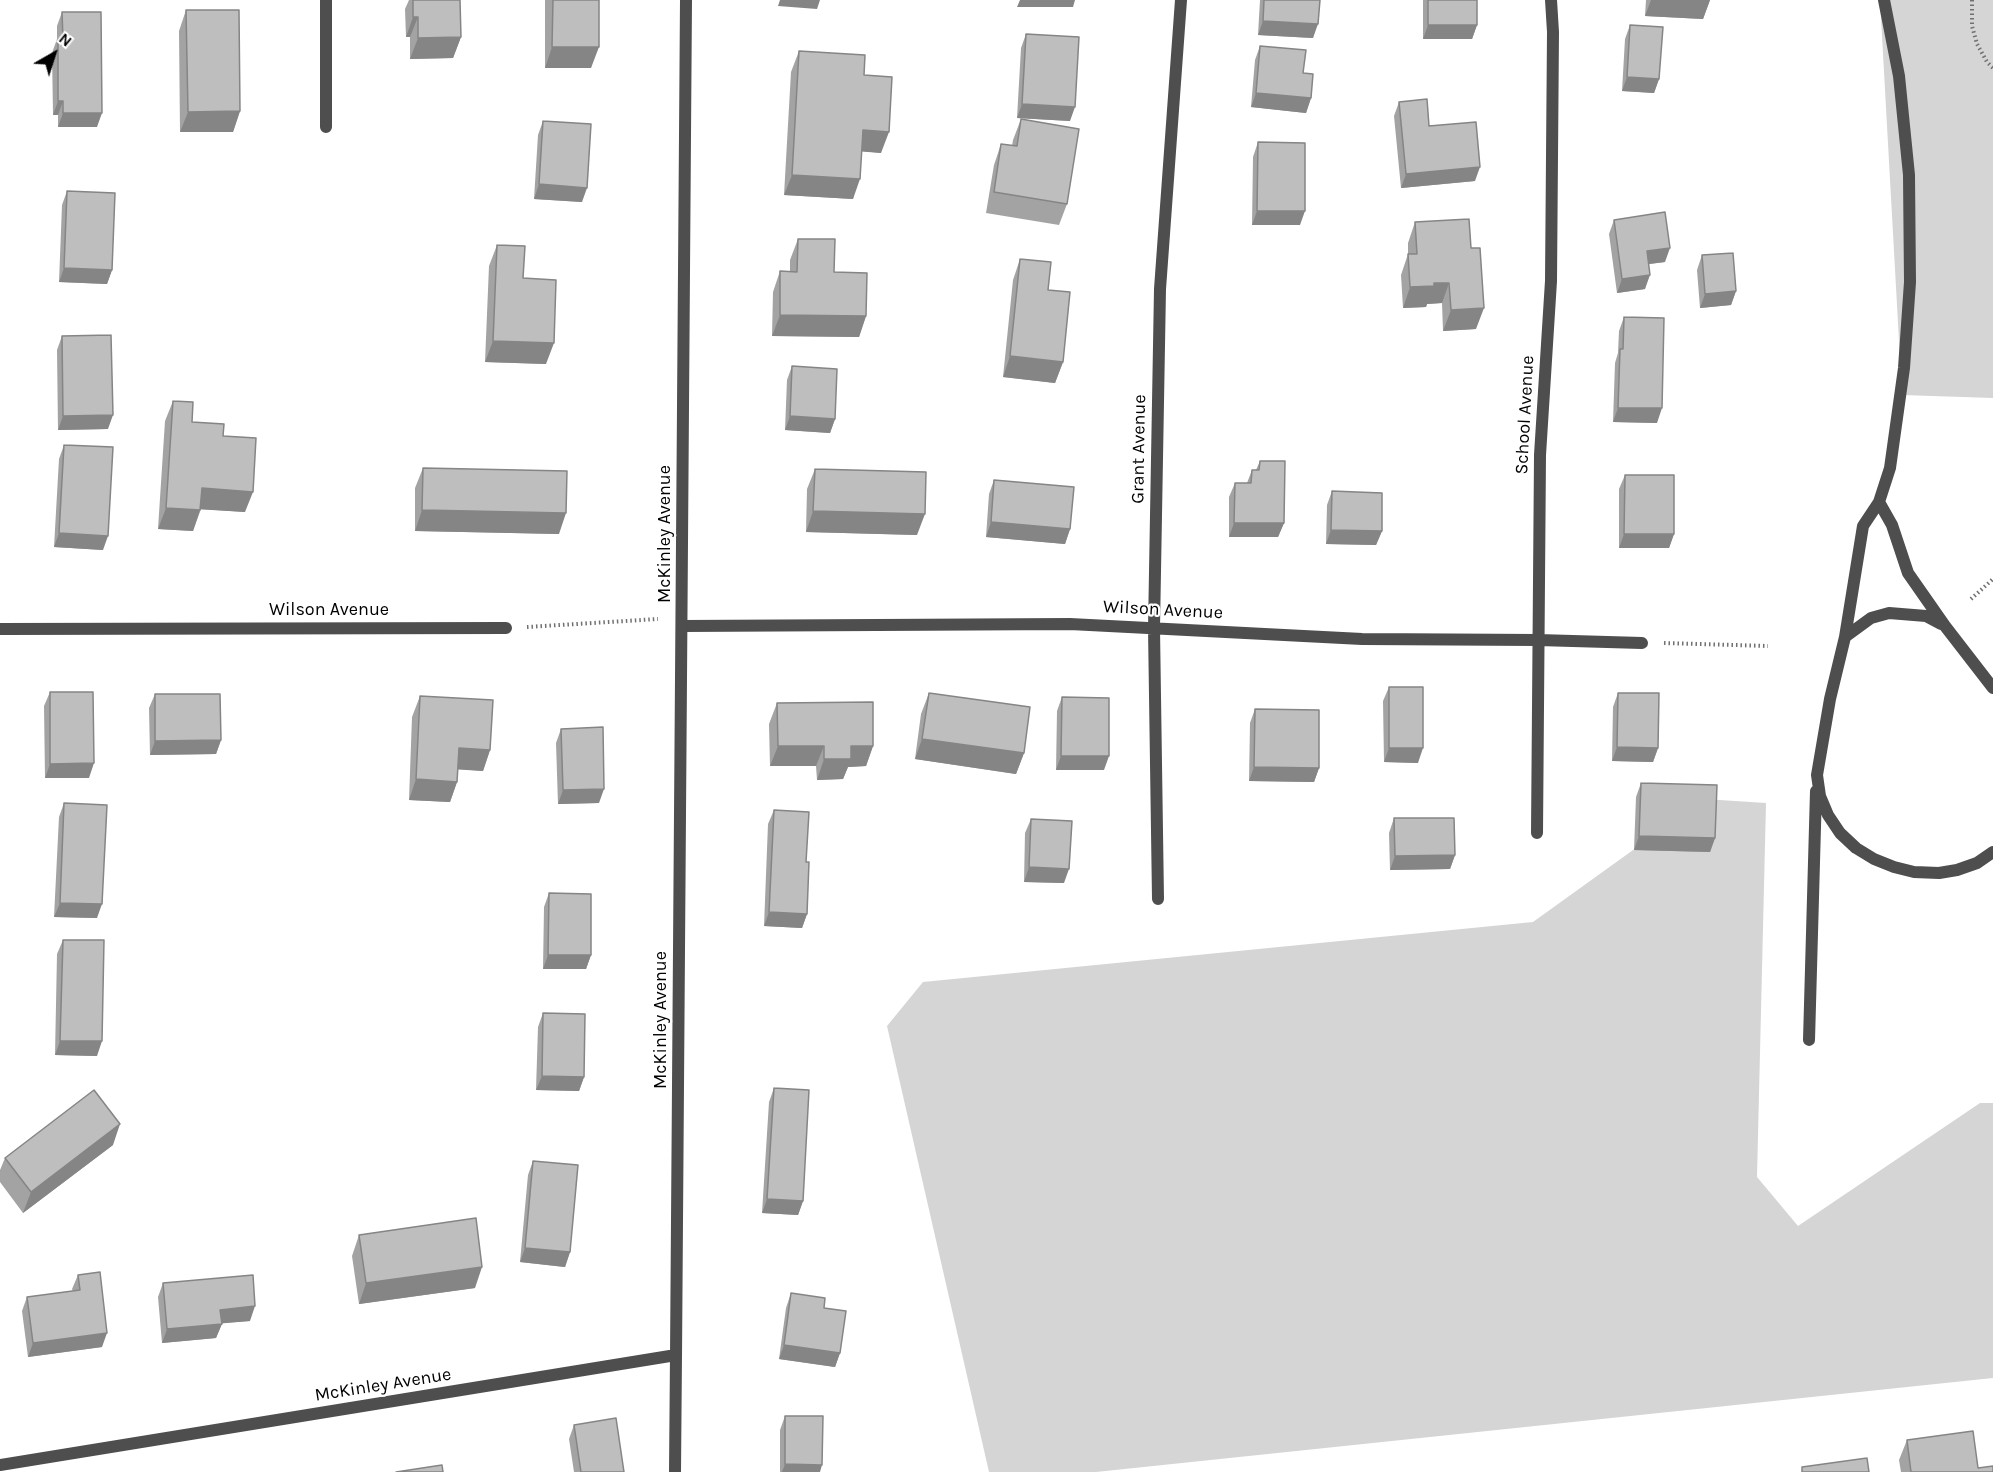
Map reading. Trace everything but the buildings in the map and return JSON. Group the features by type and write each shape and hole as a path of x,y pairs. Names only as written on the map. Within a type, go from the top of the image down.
{"street":[{"path":"326,0 326,127"},
{"name":"McKinley Avenue","path":"0,1465 676,1355 686,0"},
{"name":"Grant Avenue","path":"1158,898 1155,628 1160,289 1181,0"},
{"name":"School Avenue","path":"1537,832 1540,455 1551,281 1553,32 1551,0"},
{"path":"1809,1040 1817,774 1830,699 1845,637 1863,526 1879,502 1890,468 1904,368 1910,282 1909,176 1899,76 1884,0"},
{"path":"1879,502 1892,525 1908,573 1993,688"},
{"path":"1845,637 1871,618 1889,614 1926,616 1945,626"},
{"name":"Wilson Avenue","path":"682,626 1070,624 1362,639 1642,643"},
{"name":"Wilson Avenue","path":"0,629 506,628"},
{"path":"1817,774 1820,796 1828,815 1840,833 1856,848 1874,859 1914,872 1939,873 1957,870 1993,852"},
{"path":"675,1472 676,1355"}],"path":[{"path":"1971,0 1972,26 1977,44 1993,68"},
{"path":"1971,599 1993,579"},
{"path":"506,628 658,619"},
{"path":"1642,643 1768,646"}],"shaded area":[{"path":"1880,0 1993,0 1993,398 1902,395"},
{"path":"1704,799 1766,803 1757,1177 1798,1226 1980,1103 1993,1103 1993,1378 1096,1472 989,1472 887,1026 923,982 1533,922"}]}
